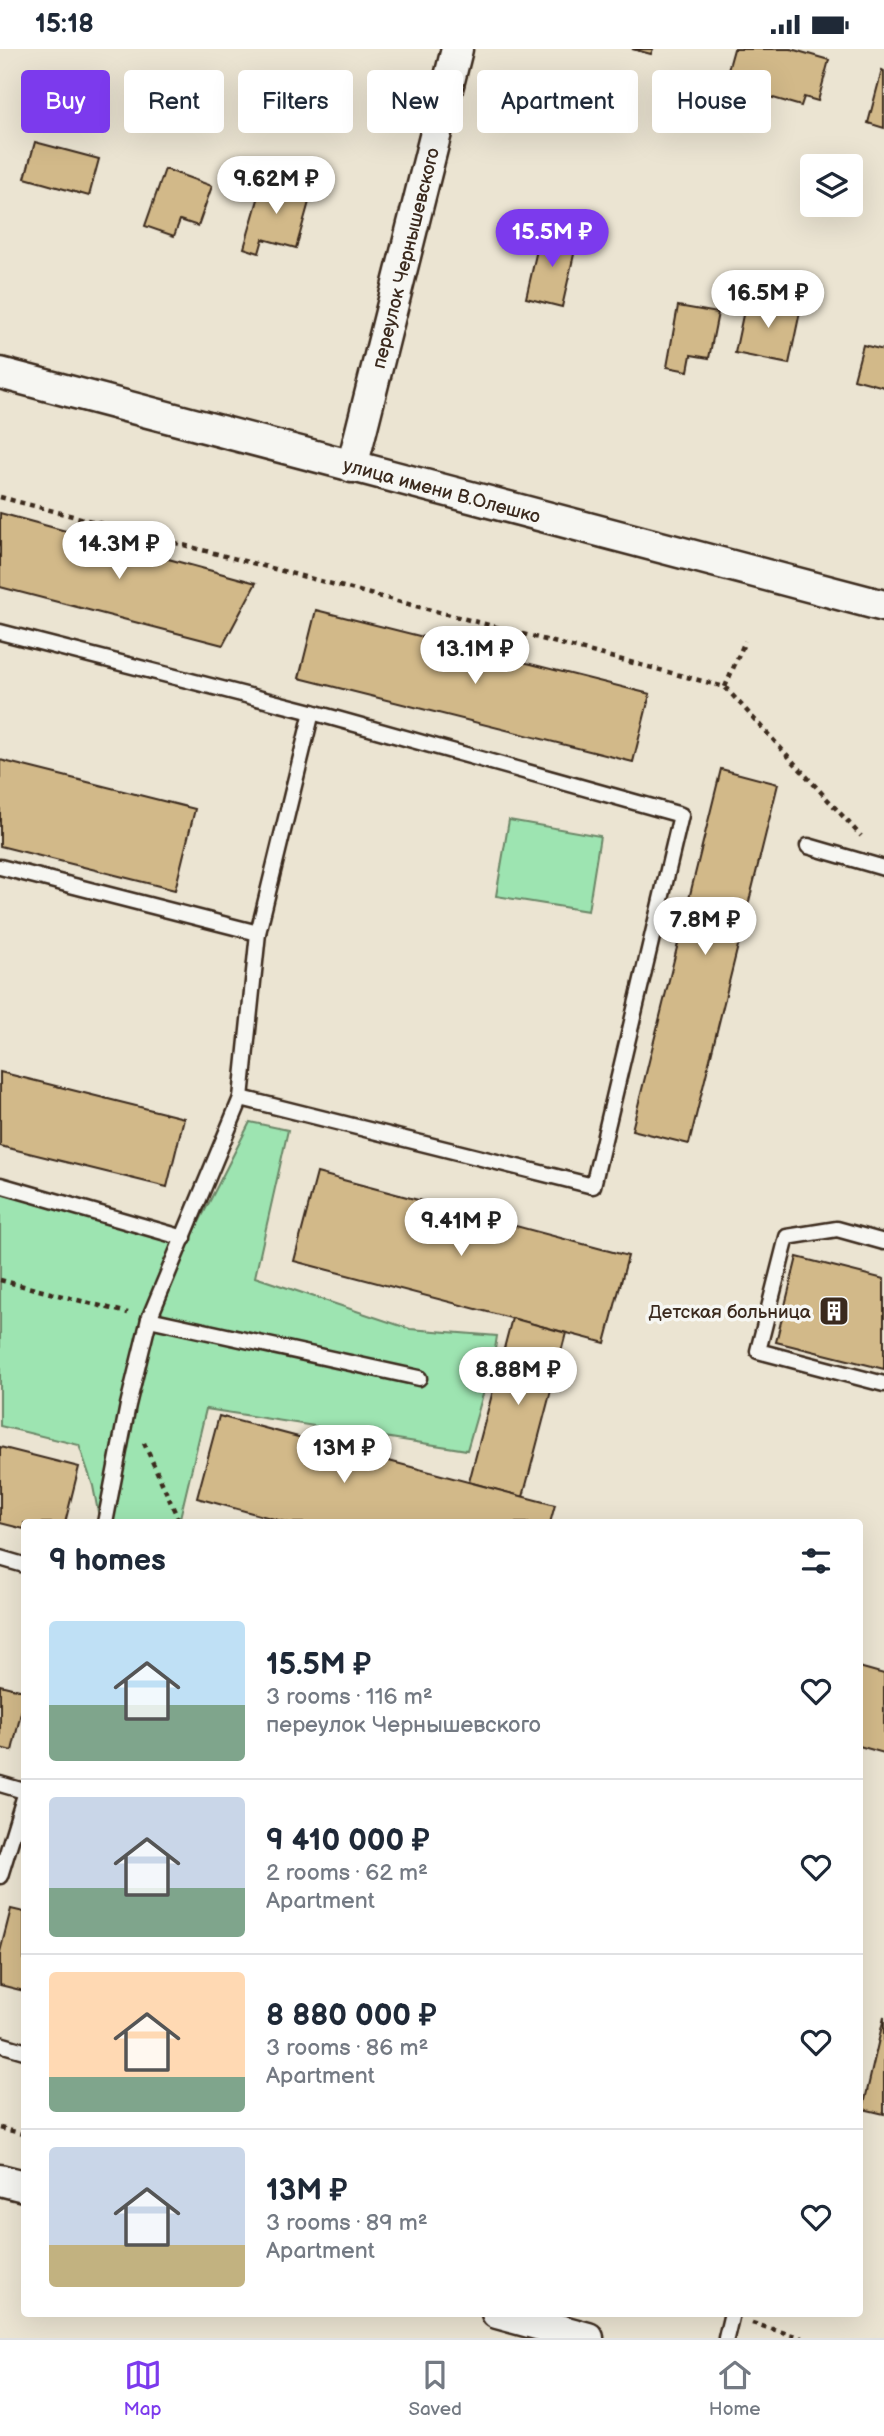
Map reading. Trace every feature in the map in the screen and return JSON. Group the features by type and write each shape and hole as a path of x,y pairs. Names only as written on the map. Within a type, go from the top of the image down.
{"street":[{"name":"переулок Чернышевского","path":"352,467 457,49"},
{"name":"улица имени В.Олешко","path":"0,373 884,606"},
{"path":"0,2180 21,2185"},
{"path":"512,2317 588,2338"}],"lane":[{"path":"0,632 312,712 681,815 593,1186 241,1098"},
{"path":"107,1519 128,1405 149,1319 241,1098 258,933 312,712"},
{"path":"808,846 884,868"},
{"path":"0,867 258,933"},
{"path":"0,1185 184,1238"},
{"path":"884,1242 837,1229 787,1237 758,1351 884,1384"},
{"path":"149,1319 419,1378"},
{"path":"0,1558 21,1564"},
{"path":"0,1784 21,1790"},
{"path":"0,1876 21,1808"},
{"path":"0,2045 21,2050"},
{"path":"726,2338 731,2317"}],"path":[{"path":"0,497 725,687 865,841"},
{"path":"725,687 745,641"},
{"path":"0,1280 149,1319"},
{"path":"128,1405 178,1519"},
{"path":"0,2128 21,2133"},
{"path":"738,2317 802,2338"}],"green space":[{"path":"509,820 600,836 588,911 496,896"},
{"path":"250,1122 288,1130 255,1277 410,1329 497,1336 494,1356 467,1450 206,1409 180,1519 99,1519 93,1486 79,1445 0,1426 0,1188 161,1238 192,1236"}],"building":[{"path":"632,49 653,49 651,54"},
{"path":"734,49 791,49 829,60 818,101 804,97 801,106 771,97 771,70 728,70"},
{"path":"882,70 884,71 884,128 868,123"},
{"path":"35,142 99,159 89,196 25,178"},
{"path":"165,169 212,186 198,226 180,220 174,236 145,226"},
{"path":"265,175 288,181 284,195 309,202 296,248 263,239 259,253 244,248"},
{"path":"541,232 577,241 562,307 526,298"},
{"path":"747,296 801,307 789,364 735,353"},
{"path":"678,306 718,313 709,358 691,355 688,371 667,367"},
{"path":"863,345 884,350 884,387 854,379"},
{"path":"0,513 256,583 223,645 0,587"},
{"path":"316,610 650,694 633,762 299,678"},
{"path":"0,760 195,809 175,890 0,846"},
{"path":"721,769 778,784 689,1144 632,1130"},
{"path":"0,1072 184,1118 167,1187 0,1146"},
{"path":"317,1173 628,1256 605,1343 294,1261"},
{"name":"Детская больница","path":"797,1257 884,1279 884,1369 776,1342"},
{"path":"512,1318 566,1333 523,1497 469,1482"},
{"path":"219,1416 555,1505 551,1519 274,1519 197,1498"},
{"path":"0,1447 79,1467 66,1519 21,1519 21,1528 0,1523"},
{"path":"863,1668 884,1674 884,1753 863,1747"},
{"path":"0,1685 21,1690 21,1713 12,1751 0,1748"},
{"path":"11,1909 21,1911 21,1990 0,1985 0,1952"},
{"path":"884,2017 884,2114 863,2109"}],"place":[{"name":"Детская больница","path":"834,1311"}]}
